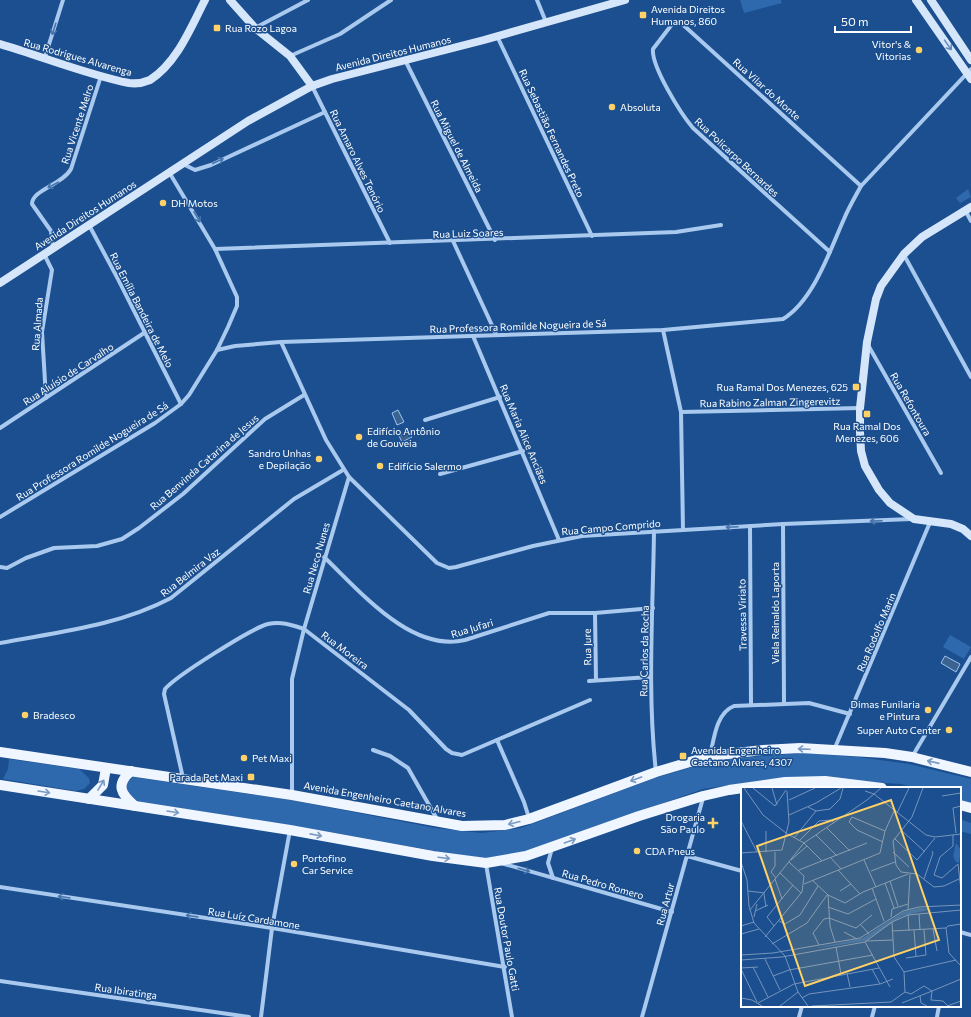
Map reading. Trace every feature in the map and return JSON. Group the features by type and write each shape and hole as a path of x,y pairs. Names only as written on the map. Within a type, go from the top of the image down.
{"main road":[{"name":"Rua Rodrigues Alvarenga","path":"0,44 102,76 130,83 138,83 150,80 170,60 183,42 205,0"},
{"path":"230,0 255,28 290,56 312,86"},
{"name":"Avenida Direitos Humanos","path":"0,283 88,224 248,121 312,86 332,79 497,36 625,0"},
{"path":"916,0 970,74"},
{"path":"931,0 971,60"},
{"path":"968,208 922,237 890,270 876,299 867,342 860,408 861,451 872,479 890,503 914,519 931,520 951,524 963,529 971,536"},
{"name":"Avenida Engenheiro Caetano Alvares","path":"0,752 292,795 439,823 484,826 505,825 529,819 656,772 710,756 763,750 800,748 885,753 912,757 971,772"},
{"path":"89,799 103,785 106,768"},
{"path":"131,771 122,780 121,790 125,797 135,806"},
{"path":"746,787 761,784 824,784 868,787"},
{"path":"0,785 290,830 434,856 491,862 526,856 639,816 703,796 741,788"},
{"path":"961,805 971,808"}],"street":[{"path":"45,57 63,0"},
{"path":"255,28 308,0"},
{"path":"290,56 340,34 391,0"},
{"path":"538,0 546,22"},
{"name":"Rua Vilar do Monte","path":"661,37 673,23 680,22 862,186"},
{"name":"Rua Sebastião Fernandes Preto","path":"497,36 592,236"},
{"name":"Rua Policarpo Bernardes","path":"661,37 653,49 652,55 684,117 693,128 830,252"},
{"name":"Rua Miguel de Almeida","path":"404,60 495,240"},
{"name":"Rua Professora Romilde Nogueira de Sá","path":"0,517 155,423 181,404 189,395 217,350 235,346 280,342 496,334 663,330 783,319 795,310 813,285 830,252 844,218 862,186 970,74"},
{"name":"Rua Vicente Melro","path":"53,248 51,231 32,204 32,201 36,195 63,180 71,169 102,76"},
{"name":"Rua Amaro Alves Tenório","path":"312,86 390,243"},
{"path":"182,164 195,170 325,112"},
{"path":"169,172 215,249 237,301 235,311 217,350"},
{"path":"968,208 971,221"},
{"name":"Rua Emília Bandeira de Melo","path":"88,224 181,404"},
{"name":"Rua Luiz Soares","path":"215,249 495,240 676,232 721,224"},
{"path":"453,241 496,334"},
{"name":"Rua Almada","path":"44,253 52,270 42,332 46,398"},
{"path":"904,254 971,377"},
{"path":"663,330 681,412 682,530"},
{"name":"Rua Aluísio de Carvalho","path":"0,428 144,333"},
{"name":"Rua Maria Alice Anciães","path":"473,336 559,540"},
{"path":"280,342 326,440 348,477"},
{"name":"Rua Refontoura","path":"867,342 941,473"},
{"name":"Rua Benvinda Catarina de Jesus","path":"0,567 7,568 26,558 54,548 97,546 122,538 139,528 183,494 265,419 304,395"},
{"path":"425,420 500,397"},
{"name":"Rua Rabino Zalman Zingerevitz","path":"681,412 860,408"},
{"path":"440,474 523,452"},
{"name":"Rua Belmira Vaz","path":"0,643 101,624 130,617 150,609 171,598 294,499 343,470"},
{"name":"Rua Campo Comprido","path":"348,477 437,563 443,567 456,567 559,540 654,531 914,519"},
{"name":"Rua Neco Nunes","path":"292,795 292,686 304,629 348,477"},
{"name":"Rua Rodolfo Marin","path":"834,750 931,520"},
{"name":"Viela Reinaldo Laporta","path":"783,524 784,702"},
{"name":"Travessa Viriato","path":"750,526 751,704"},
{"name":"Rua Carlos da Rocha","path":"654,531 650,677 652,734 656,772"},
{"name":"Rua Jufari","path":"324,557 394,620 425,638 442,642 452,643 465,640 549,613 595,613 653,608"},
{"name":"Rua Jure","path":"595,613 596,680"},
{"name":"Rua Moreira","path":"183,779 164,694 166,687 236,640 260,627 276,623 285,623 304,629 409,710 440,743 452,753 462,755 590,700"},
{"path":"912,757 971,657"},
{"path":"589,681 650,677"},
{"path":"710,756 718,725 724,712 734,706 784,702 809,703 850,714"},
{"path":"497,740 524,802 529,819"},
{"path":"373,750 390,756 408,768 439,823"},
{"name":"Rua Artur","path":"642,1017 703,796"},
{"path":"261,1017 272,928 290,830"},
{"name":"Rua Pedro Romero","path":"552,847 548,863 553,878"},
{"path":"687,856 741,871"},
{"name":"Rua Pedro Romero","path":"491,862 672,912"},
{"name":"Rua Doutor Paulo Gatti","path":"491,862 512,1017"},
{"name":"Rua Luíz Cardamone","path":"0,887 272,928 505,967"},
{"path":"961,932 971,935"},
{"name":"Rua Ibiratinga","path":"0,981 249,1017"},
{"path":"799,1017 802,1007"},
{"path":"872,1017 874,1007"},
{"path":"937,1017 939,1007"}],"shaded area":[{"path":"740,0 781,0 782,3 744,13"},
{"path":"968,189 971,197 960,203 956,198"},
{"path":"398,410 404,422 397,425 392,413"},
{"path":"409,431 412,437 402,442 399,436"},
{"path":"950,635 971,647 964,659 943,647"},
{"path":"945,656 960,664 956,672 941,663"},
{"path":"802,753 858,757 909,764 971,779 971,803 961,800 961,787 912,787 901,784 786,777 703,789 525,852 484,858 301,827 139,802 128,795 125,791 128,782 133,777 291,800 435,828 482,833 521,828 655,778 716,760"},
{"path":"9,759 79,769 89,778 90,783 84,789 76,791 3,779 8,769"},
{"path":"961,819 971,823 971,834 961,831"}],"place":[{"name":"Avenida Direitos Humanos, 860","path":"643,15"},
{"name":"Rua Rozo Lagoa","path":"217,28"},
{"name":"Vitor's & Vitorias","path":"919,50"},
{"name":"Absoluta","path":"612,107"},
{"name":"DH Motos","path":"163,203"},
{"name":"Rua Ramal Dos Menezes, 625","path":"856,387"},
{"name":"Rua Ramal Dos Menezes, 606","path":"867,414"},
{"name":"Edifício Antônio de Gouveia","path":"359,437"},
{"name":"Sandro Unhas e Depilação","path":"319,459"},
{"name":"Edifício Salermo","path":"380,466"},
{"name":"Dimas Funilaria e Pintura","path":"928,710"},
{"name":"Bradesco","path":"25,715"},
{"name":"Super Auto Center","path":"949,730"},
{"name":"Avenida Engenheiro Caetano Alvares, 4307","path":"683,756"},
{"name":"Pet Maxi","path":"244,758"},
{"name":"Parada Pet Maxi","path":"251,777"},
{"name":"Drogaria São Paulo","path":"713,823"},
{"name":"CDA Pneus","path":"637,851"},
{"name":"Portofino Car Service","path":"294,864"}]}
